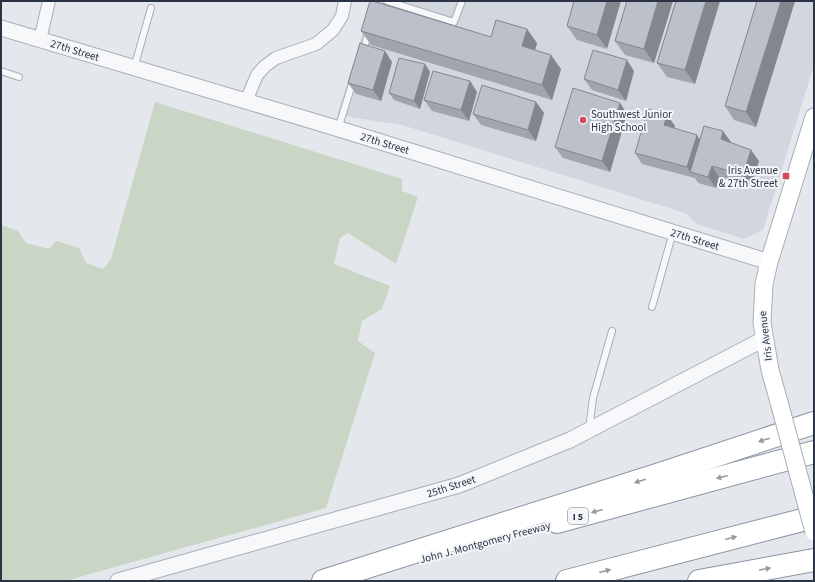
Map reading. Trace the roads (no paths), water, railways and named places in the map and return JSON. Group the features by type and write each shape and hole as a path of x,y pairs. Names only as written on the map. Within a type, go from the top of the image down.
{"highway":[{"path":"323,581 660,474 814,423"},
{"name":"John J. Montgomery Freeway","path":"342,581 814,452"},
{"path":"567,581 814,516"},
{"path":"699,581 814,560"}],"main road":[{"name":"Iris Avenue","path":"814,117 769,262 764,284 762,304 762,323 770,370 814,532"}],"street":[{"path":"40,40 49,1"},
{"path":"246,101 257,75 265,66 276,58 316,44 333,30 342,16 345,1"},
{"name":"27th Street","path":"1,28 338,129 769,262"},
{"name":"25th Street","path":"118,581 459,485 570,440 764,339"}],"lane":[{"path":"387,1 454,22 462,1"},
{"path":"134,68 151,8"},
{"path":"360,60 372,23"},
{"path":"1,71 19,77"},
{"path":"338,129 355,75"},
{"path":"652,307 673,232"},
{"path":"589,430 594,398 612,331"}],"place":[{"name":"Southwest Junior High School","path":"583,120"},
{"name":"Iris Avenue & 27th Street","path":"786,176"}]}
